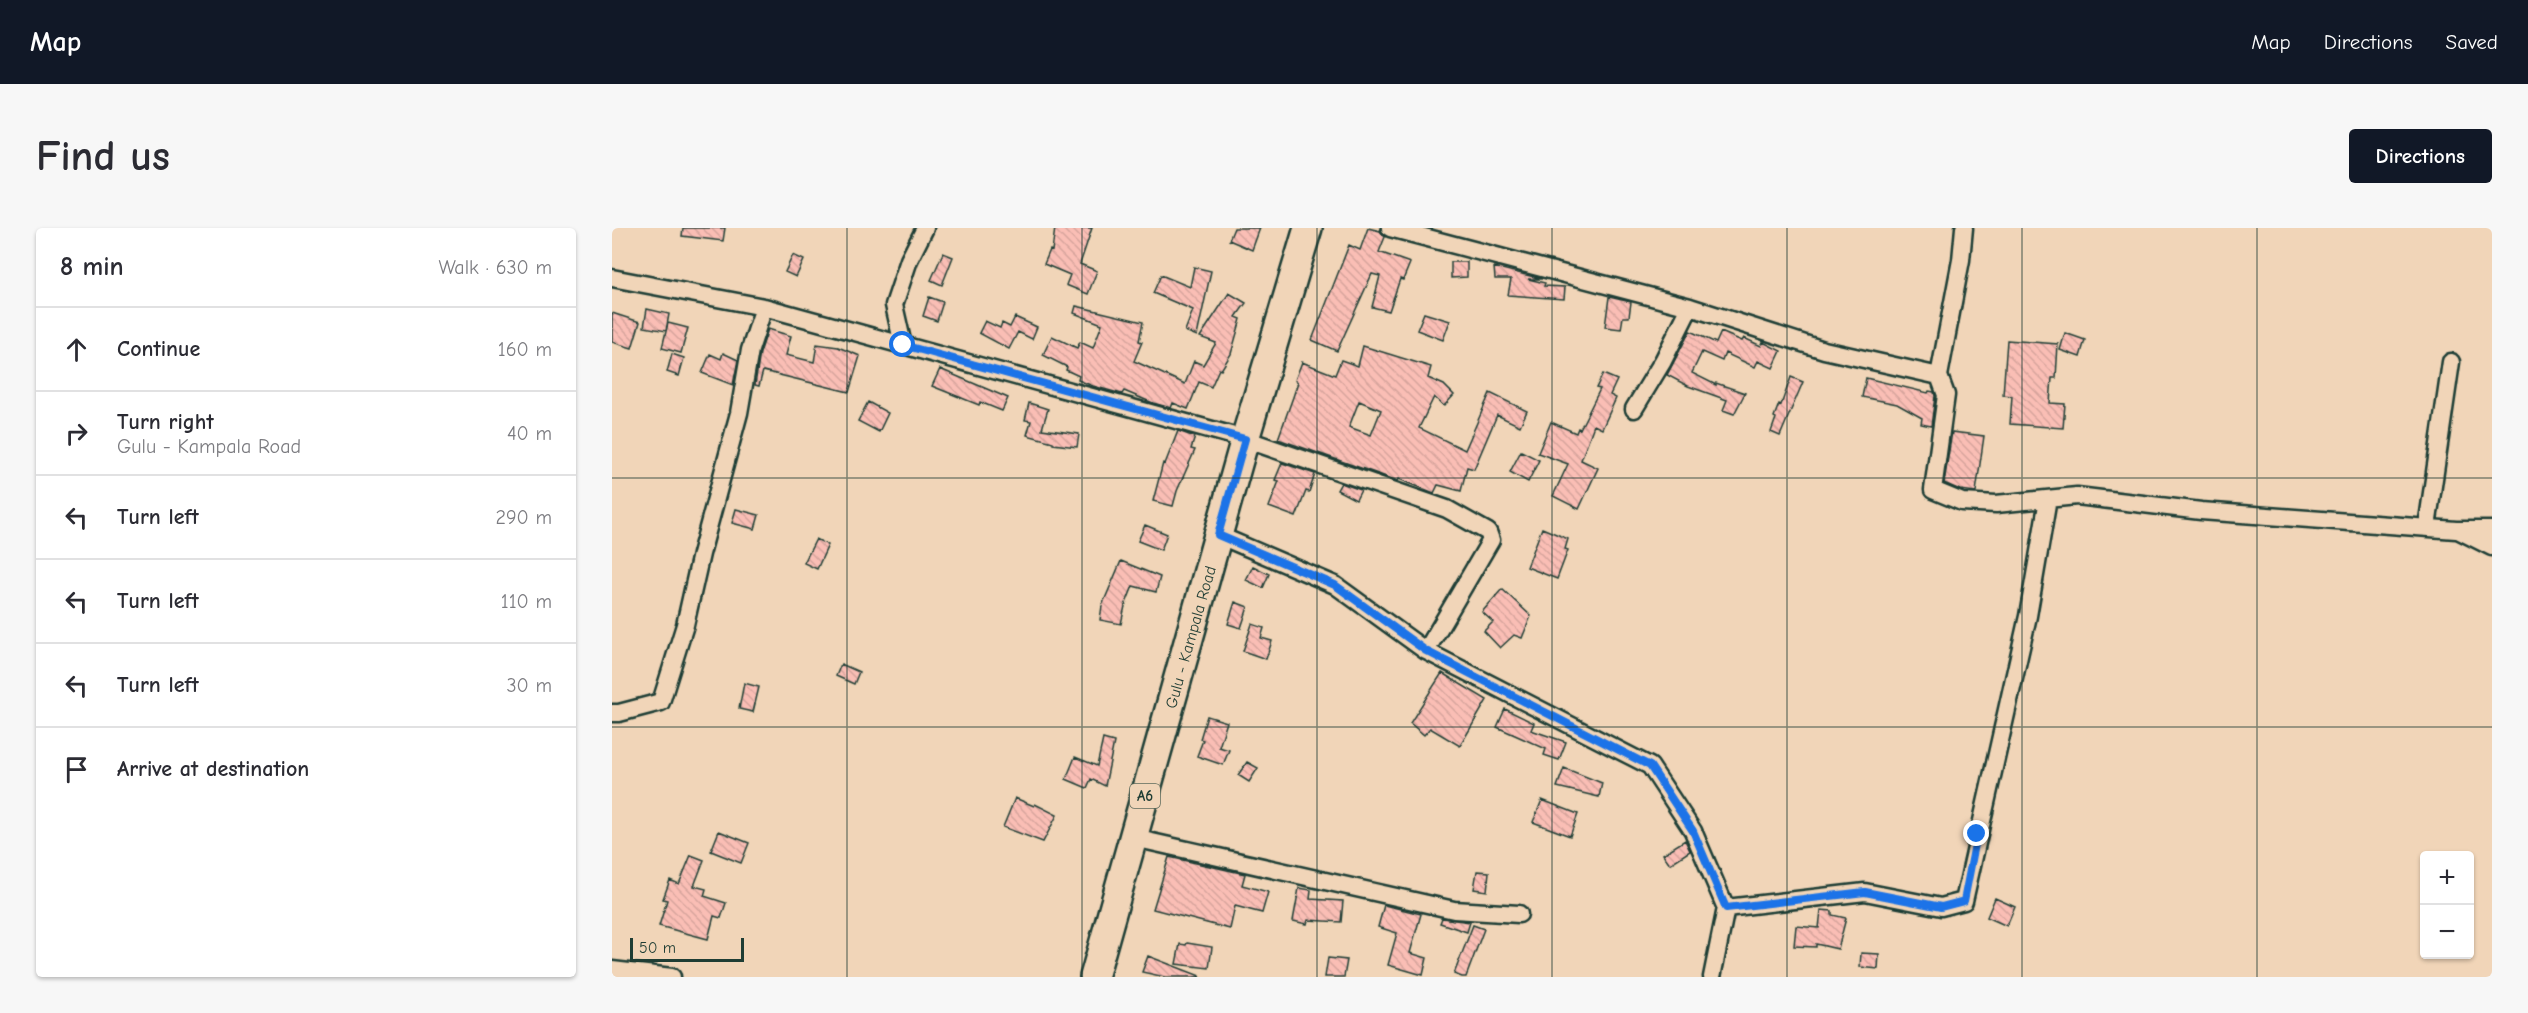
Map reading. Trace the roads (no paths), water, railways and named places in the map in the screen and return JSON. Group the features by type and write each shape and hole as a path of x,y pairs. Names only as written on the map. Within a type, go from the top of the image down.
{"main road":[{"name":"Gulu - Kampala Road","path":"1094,977 1245,439 1308,228"}],"street":[{"path":"903,345 894,305 909,260 925,228"},
{"path":"1390,228 1690,306 1824,350 1939,376"},
{"path":"1964,228 1961,260 1939,376 1946,395 1933,490 1962,502 1996,504 2077,496 2201,511 2456,530 2492,530"},
{"path":"612,278 764,307 1245,439 1446,509 1488,532 1491,540 1426,651"},
{"path":"1634,410 1663,361 1690,306"},
{"path":"612,713 661,702 685,625 701,554 739,413 750,350 764,307"},
{"path":"2427,527 2451,363"},
{"path":"1726,908 1865,892 1941,907 1964,901 2028,616 2048,499"},
{"path":"2456,530 2492,547"},
{"path":"1218,535 1335,585 1426,651 1650,766 1693,831 1726,908 1712,977"},
{"path":"1134,838 1454,910 1519,914"},
{"path":"612,970 672,977"}]}
